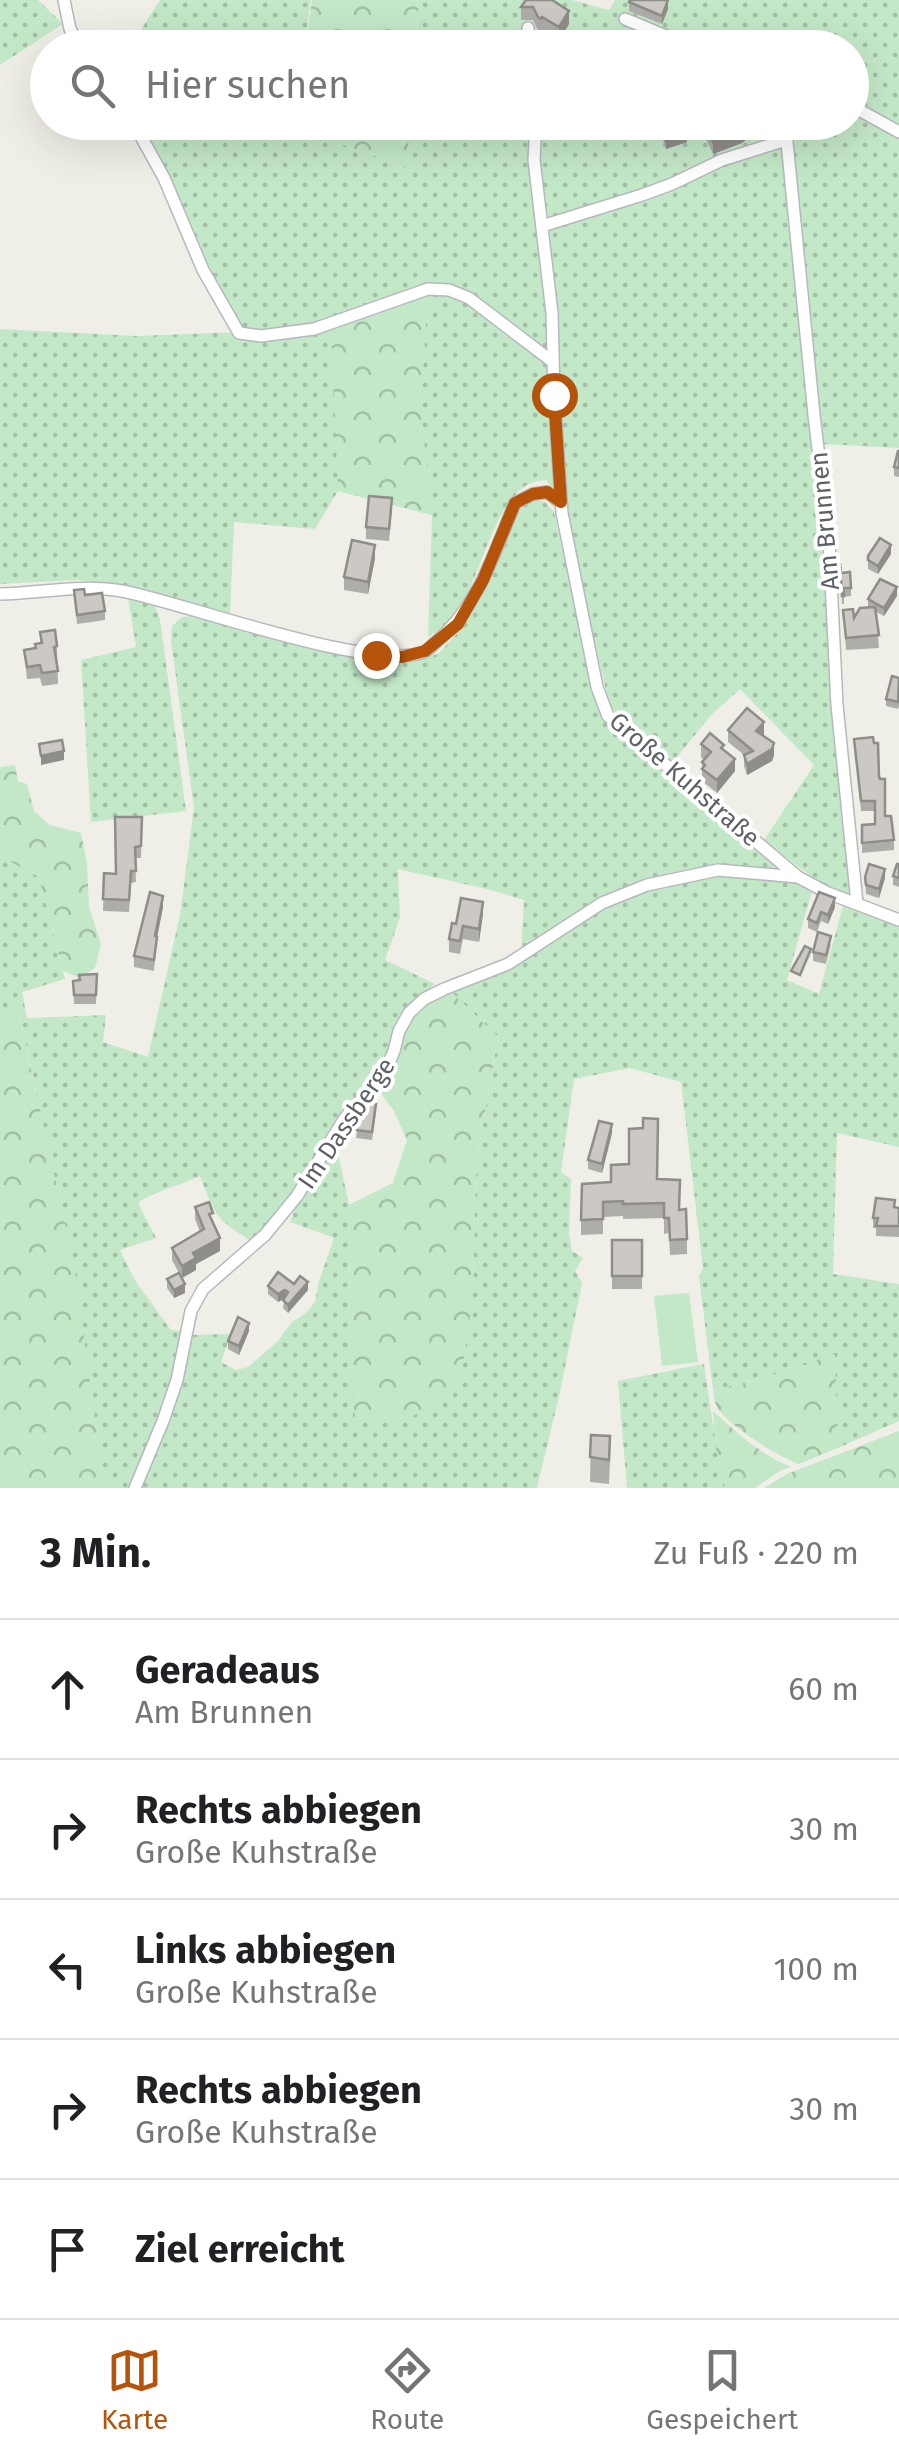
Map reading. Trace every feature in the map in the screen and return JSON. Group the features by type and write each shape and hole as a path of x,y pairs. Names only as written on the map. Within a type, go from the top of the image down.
{"street":[{"path":"64,0 70,30"},
{"path":"626,19 653,30"},
{"path":"869,115 899,132"},
{"path":"143,140 164,178 203,270 239,333 261,336 314,330 428,289 449,290 481,306 552,362"},
{"path":"535,140 534,160 551,300 561,502"},
{"path":"542,226 642,195 722,160 786,140"},
{"name":"Am Brunnen","path":"786,140 828,540 836,705 857,904"},
{"path":"0,594 74,588 124,591 338,649 402,657 425,651 458,624 483,580 515,503 547,492 561,502"},
{"name":"Große Kuhstraße","path":"561,502 597,687 608,716 798,877 899,920"},
{"name":"Im Dassberge","path":"135,1488 176,1380 190,1311 203,1289 265,1234 297,1196 345,1118 385,1072 399,1031 409,1013 424,999 508,964 602,903 647,885 718,870 798,877"}],"green space":[{"path":"0,0 38,0 63,24 54,30 30,30 30,45 0,65"},
{"path":"160,0 311,0 307,30 141,30"},
{"path":"312,0 419,0 417,30 308,30"},
{"path":"419,0 572,0 609,10 615,0 899,0 899,448 823,444 825,542 851,897 806,872 764,840 814,765 740,689 712,714 672,763 610,707 577,569 566,504 546,480 527,485 513,498 494,529 462,603 451,620 428,637 432,515 338,491 315,529 234,522 230,615 123,587 78,580 0,584 0,329 136,336 241,332 151,140 330,140 407,167 409,140 869,140 869,30 417,30"},
{"path":"329,140 409,140 407,167"},
{"path":"428,291 421,411 432,515 338,491 331,329"},
{"path":"533,500 545,502 554,512 594,696 602,715 779,866 777,871 649,880 521,951 524,900 398,869 400,918 385,960 435,984 411,1006 383,1071 278,1215 251,1241 218,1215 200,1176 138,1203 156,1238 120,1250 134,1279 171,1330 183,1331 174,1379 133,1485 112,1488 103,1477 33,1076 17,1005 0,1011 0,856 39,876 65,979 22,992 27,1018 106,1015 103,1042 148,1057 180,915 194,808 172,626 182,617 193,616 368,658 409,662 438,654 464,626 487,583 514,515"},
{"path":"128,598 155,606 160,619 186,811 91,822 81,660 136,647"},
{"path":"15,765 18,781 27,784 34,811 50,825 81,833 89,907 101,944 95,968 80,978 63,971 39,877 0,856 0,767"},
{"path":"720,873 786,879 812,891 787,980 819,994 843,906 899,924 899,1147 837,1133 833,1274 899,1284 899,1421 838,1448 834,1355 713,1390 681,1082 630,1068 574,1079 561,1172 571,1179 569,1233 572,1251 583,1258 575,1271 582,1283 537,1488 138,1488 169,1413 189,1335 231,1334 221,1362 236,1370 248,1367 315,1302 334,1238 290,1222 335,1139 349,1205 350,1353 473,1296 476,1164 498,1037 451,992 603,907 646,889"},
{"path":"451,992 498,1037 476,1164 473,1296 461,1378 444,1400 397,1424 355,1418 350,1353 349,1205 393,1183 407,1140 394,1111 377,1088 408,1021 423,1003"},
{"path":"17,1005 74,1264 103,1477 112,1488 0,1488 0,1011"},
{"path":"689,1293 698,1362 662,1366 654,1296"},
{"path":"835,1354 838,1448 799,1464 790,1461 742,1431 716,1405 713,1390"},
{"path":"704,1364 725,1488 627,1488 618,1381"},
{"path":"713,1411 760,1450 792,1467 755,1488 725,1488 715,1445"},
{"path":"899,1431 899,1488 764,1488 787,1474"}],"building":[{"path":"526,0 552,0 569,11 559,27 538,17 533,7 521,7"},
{"path":"630,0 668,0 662,16"},
{"path":"369,496 392,498 389,529 366,527"},
{"path":"880,538 891,545 878,566 868,556"},
{"path":"352,540 375,545 368,582 344,577"},
{"path":"840,563 841,573 850,572 851,588 843,588 844,596 842,596"},
{"path":"880,579 897,587 884,608 868,599"},
{"path":"84,589 85,595 102,593 105,611 77,615 74,590"},
{"path":"875,607 879,635 846,638 843,610 853,609 854,618 860,608"},
{"path":"55,630 58,671 42,673 40,665 27,667 24,650 42,643 40,632"},
{"path":"892,676 899,678 898,702 886,699"},
{"path":"747,708 764,722 756,731 774,743 772,749 747,764 744,755 753,751 728,730"},
{"path":"710,733 735,759 717,780 702,769 702,762 711,752 701,744"},
{"path":"873,737 874,743 878,743 879,776 885,779 885,816 891,816 894,840 862,843 862,825 875,824 875,801 861,801 854,739"},
{"path":"62,740 64,751 41,756 39,744"},
{"path":"115,817 142,817 141,846 135,847 136,871 131,871 129,900 103,899 104,873 116,874"},
{"path":"869,864 885,869 879,889 866,885"},
{"path":"150,892 163,896 154,960 134,956"},
{"path":"819,892 835,898 828,915 821,912 817,923 808,919"},
{"path":"461,898 483,902 479,929 463,926 460,941 449,939"},
{"path":"818,932 831,936 826,955 813,952"},
{"path":"805,946 811,949 800,975 791,971"},
{"path":"97,974 96,995 74,995 73,981 80,980 79,975"},
{"path":"366,1101 376,1104 372,1132 356,1130 359,1115 353,1114"},
{"path":"643,1118 658,1119 657,1179 680,1180 679,1210 686,1209 687,1239 670,1240 664,1203 603,1202 603,1219 581,1220 582,1184 611,1182 611,1165 629,1164 629,1129 643,1128"},
{"path":"599,1121 612,1124 602,1164 588,1160"},
{"path":"876,1198 895,1200 899,1226 876,1226"},
{"path":"209,1202 213,1213 209,1214 220,1238 193,1253 196,1258 182,1266 172,1248 204,1229 195,1207"},
{"path":"612,1240 642,1240 642,1276 612,1276"},
{"path":"278,1272 294,1284 300,1276 308,1282 288,1305 283,1300 288,1292 278,1294 268,1286"},
{"path":"179,1273 185,1284 174,1290 167,1279"},
{"path":"238,1317 249,1323 239,1346 228,1341"},
{"path":"591,1435 610,1436 609,1460 590,1457"}],"route":[{"path":"376,655 402,657 425,651 458,624 483,580 515,503 547,492 561,502 554,395"}]}
